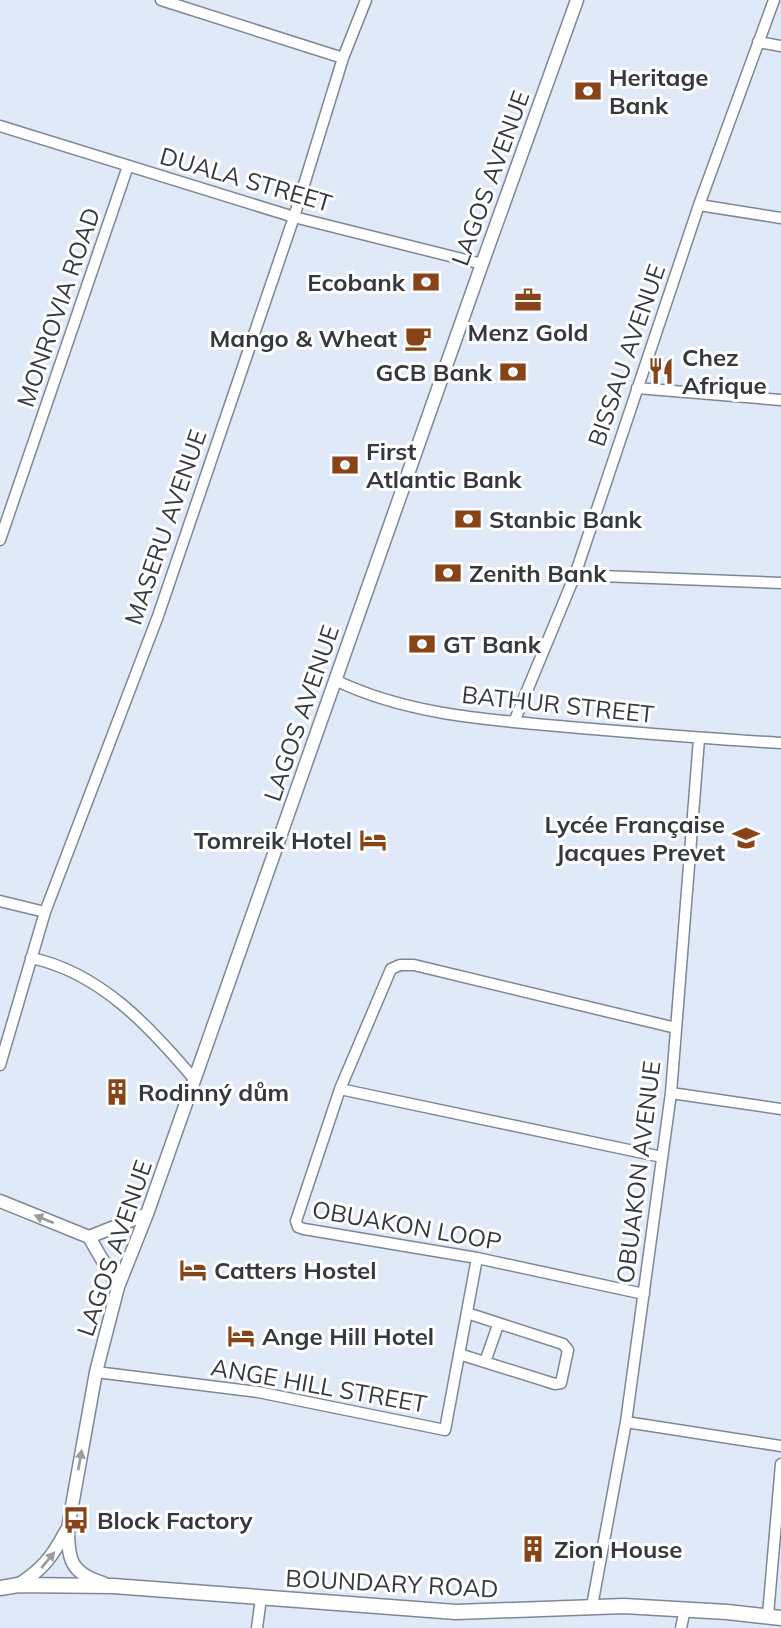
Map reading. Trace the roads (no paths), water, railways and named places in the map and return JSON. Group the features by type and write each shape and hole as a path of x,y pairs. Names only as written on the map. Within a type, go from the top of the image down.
{"main road":[{"name":"BOUNDARY ROAD","path":"0,1588 18,1585 113,1586 456,1612 528,1611 592,1606 685,1609 774,1617"}],"street":[{"path":"161,0 343,58"},
{"name":"MASERU AVENUE","path":"0,1065 45,912 158,617 294,217 343,58 366,0"},
{"name":"LAGOS AVENUE","path":"113,1586 90,1579 75,1569 68,1552 68,1528 96,1372 118,1287 147,1214 577,0"},
{"name":"BISSAU AVENUE","path":"514,722 575,575 699,205 774,0"},
{"path":"758,42 781,46"},
{"name":"DUALA STREET","path":"0,126 294,217 482,264"},
{"name":"MONROVIA ROAD","path":"0,540 128,166"},
{"path":"699,205 781,218"},
{"path":"637,388 781,400"},
{"path":"575,575 781,583"},
{"name":"BATHUR STREET","path":"335,680 365,694 450,715 699,739 781,743"},
{"name":"OBUAKON AVENUE","path":"592,1606 626,1422 671,1093 699,739"},
{"path":"0,901 45,912"},
{"path":"31,958 84,978 120,1001 194,1079"},
{"path":"662,1157 340,1089 391,969 400,965 414,965 676,1028"},
{"name":"OBUAKON LOOP","path":"340,1089 296,1221 298,1227 478,1258 644,1294"},
{"path":"671,1093 781,1109"},
{"path":"0,1201 89,1237 118,1287"},
{"path":"89,1237 147,1214"},
{"name":"ANGE HILL STREET","path":"96,1372 258,1392 445,1430 478,1258"},
{"path":"459,1354 555,1384 561,1383 568,1350 563,1344 467,1313"},
{"path":"485,1362 498,1325"},
{"path":"626,1422 781,1446"},
{"path":"774,1617 781,1464"},
{"name":"LAGOS AVENUE","path":"18,1585 36,1574 52,1558 68,1528"},
{"path":"257,1628 261,1598"},
{"path":"681,1628 685,1609"}],"place":[{"name":"Heritage Bank","path":"588,91"},
{"name":"Ecobank","path":"426,282"},
{"name":"Menz Gold","path":"528,300"},
{"name":"Mango & Wheat","path":"418,338"},
{"name":"Chez Afrique","path":"661,371"},
{"name":"GCB Bank","path":"513,372"},
{"name":"First Atlantic Bank","path":"345,465"},
{"name":"Stanbic Bank","path":"468,519"},
{"name":"Zenith Bank","path":"448,573"},
{"name":"GT Bank","path":"422,644"},
{"name":"Lycée Française Jacques Prevet","path":"746,838"},
{"name":"Tomreik Hotel","path":"373,840"},
{"name":"Rodinný dům","path":"117,1092"},
{"name":"Catters Hostel","path":"193,1270"},
{"name":"Ange Hill Hotel","path":"241,1336"},
{"name":"Block Factory","path":"76,1520"},
{"name":"Zion House","path":"533,1549"}]}
